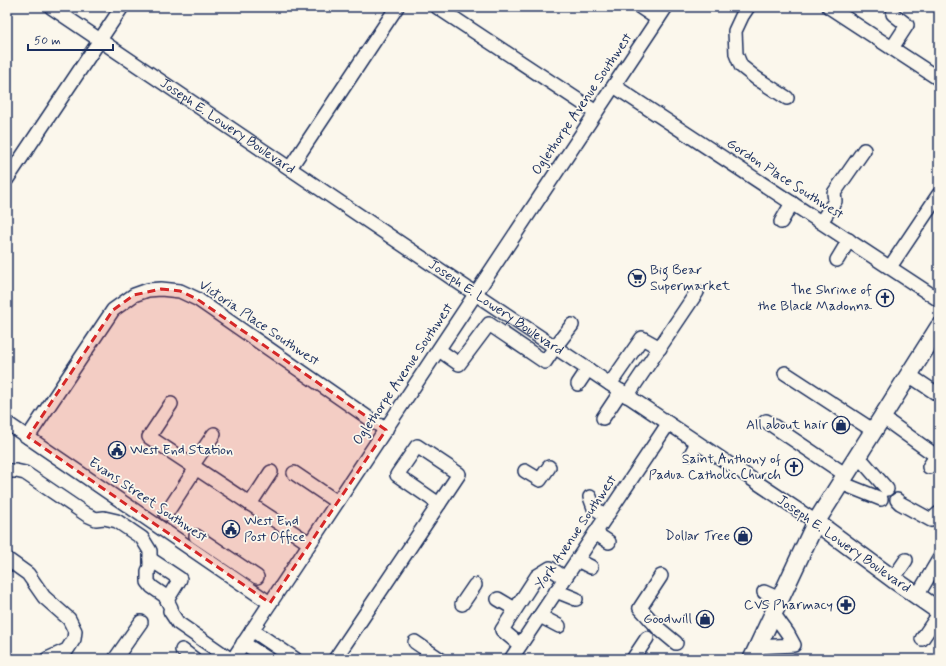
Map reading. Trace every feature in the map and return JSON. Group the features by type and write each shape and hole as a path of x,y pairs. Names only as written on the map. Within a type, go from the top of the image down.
{"main road":[{"path":"754,653 816,522 939,327"},
{"name":"Joseph E. Lowery Boulevard","path":"816,522 939,612"}],"street":[{"name":"Joseph E. Lowery Boulevard","path":"52,7 588,369 668,424 694,448 725,469 816,522"},
{"path":"7,179 122,7"},
{"path":"290,168 398,7"},
{"path":"437,7 596,112"},
{"path":"640,7 658,19"},
{"name":"Oglethorpe Avenue Southwest","path":"231,659 386,430 666,7"},
{"path":"748,7 735,31 736,54 741,66 756,78 787,98"},
{"path":"829,7 939,79"},
{"path":"892,48 907,25 893,14"},
{"name":"Gordon Place Southwest","path":"614,86 939,300"},
{"path":"821,222 835,202 834,193 864,150"},
{"path":"890,267 939,194"},
{"path":"781,222 792,203"},
{"path":"837,260 849,240"},
{"name":"Victoria Place Southwest","path":"28,437 113,310 134,295 148,290 161,289 180,291 197,299 386,430"},
{"path":"619,391 660,348 697,292"},
{"path":"439,350 459,364 489,324 545,362 572,325"},
{"path":"603,418 619,391 642,338 660,348"},
{"path":"578,384 588,369"},
{"path":"785,373 938,457 929,467"},
{"path":"909,375 939,395"},
{"path":"171,404 149,437 309,544"},
{"path":"766,422 843,479 884,494 858,456"},
{"name":"Evans Street Southwest","path":"7,423 253,582 270,603"},
{"name":"York Avenue Southwest","path":"517,654 556,591 668,424"},
{"path":"166,514 214,434"},
{"path":"340,657 459,474 417,446 397,475 439,504"},
{"path":"525,471 540,480 549,467"},
{"path":"7,471 16,470 25,473 87,515 96,519 104,518 117,521 142,538 150,551 148,582 152,587 165,596 171,608 170,611 178,623 231,659"},
{"path":"250,504 271,472"},
{"path":"294,473 337,502"},
{"path":"897,502 935,517"},
{"path":"589,506 607,516"},
{"path":"595,533 610,542"},
{"path":"196,536 253,582"},
{"path":"7,558 28,574 44,597 69,619 75,631 74,639 67,650 47,659"},
{"path":"150,559 180,579 167,600"},
{"path":"917,596 939,559"},
{"path":"577,560 591,567"},
{"path":"893,579 906,560"},
{"path":"517,654 502,630 515,609 537,576 550,568 565,578"},
{"path":"661,576 640,608 658,628 676,643"},
{"path":"462,604 475,585"},
{"path":"556,591 576,599"},
{"path":"754,653 796,646 788,634 776,606 764,592"},
{"path":"498,599 515,609"},
{"path":"922,639 939,612"},
{"path":"540,616 559,626"},
{"path":"115,659 141,622"},
{"path":"252,630 295,659"},
{"path":"633,659 647,638"},
{"path":"415,642 440,659"},
{"path":"243,643 268,659"},
{"path":"182,650 194,659"}],"highlighted area":[{"path":"161,289 180,291 197,299 386,430 270,603 28,437 113,310 134,295"}],"place":[{"name":"Big Bear Supermarket","path":"637,278"},
{"name":"The Shrine of the Black Madonna","path":"885,298"},
{"name":"All about hair","path":"841,425"},
{"name":"West End Station","path":"117,450"},
{"name":"Saint Anthony of Padua Catholic Church","path":"794,467"},
{"name":"West End Post Office","path":"231,529"},
{"name":"Dollar Tree","path":"743,536"},
{"name":"CVS Pharmacy","path":"846,605"},
{"name":"Goodwill","path":"705,619"}]}
